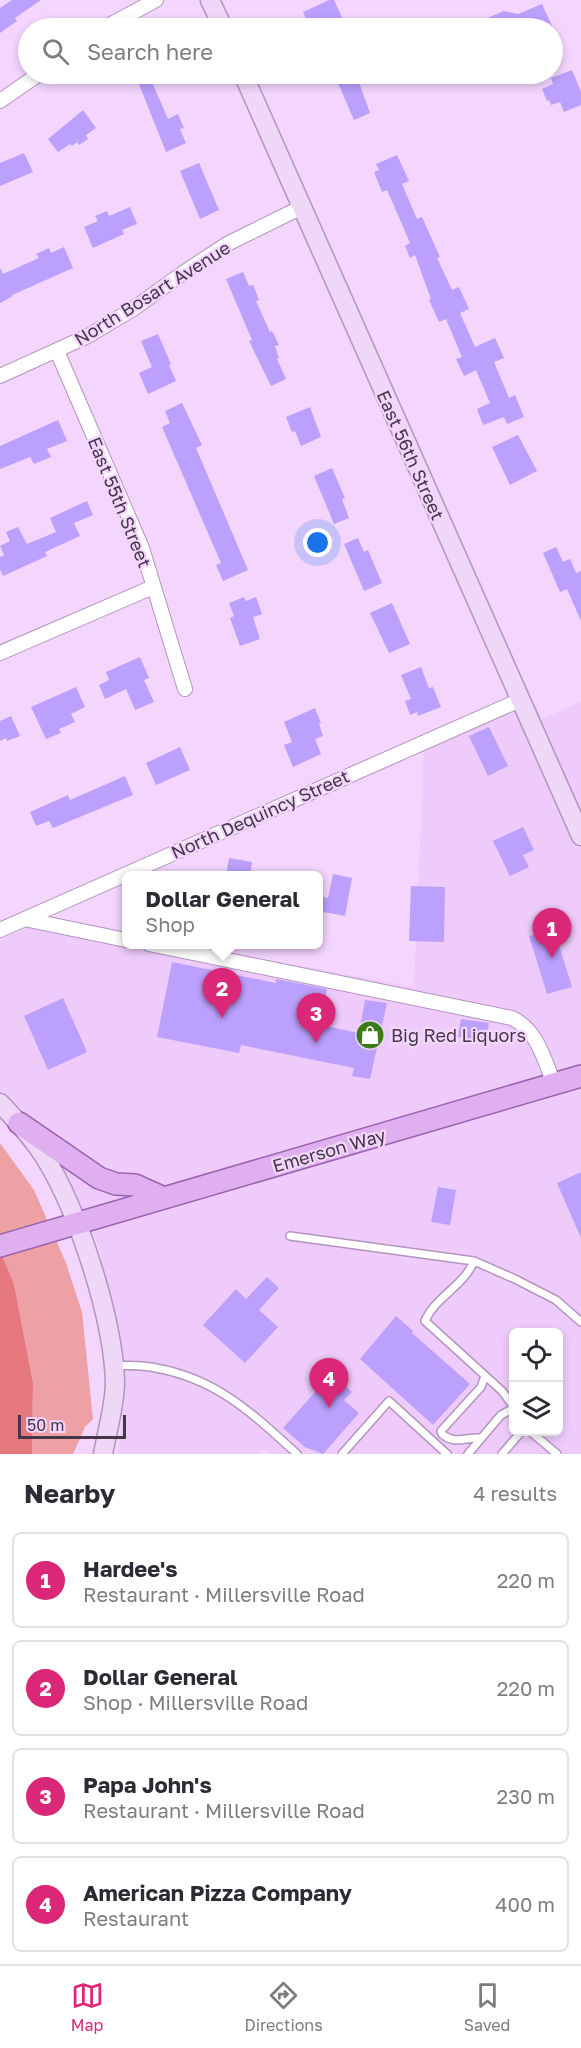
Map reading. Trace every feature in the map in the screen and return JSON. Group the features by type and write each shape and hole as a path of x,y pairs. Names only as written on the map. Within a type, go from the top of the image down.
{"main road":[{"name":"Emerson Way","path":"6,1245 581,1076"},
{"path":"19,1123 99,1178 116,1184 135,1185 164,1198"}],"street":[{"path":"123,18 156,0"},
{"path":"210,0 218,18"},
{"path":"0,101 25,84"},
{"name":"East 56th Street","path":"247,84 581,836"},
{"name":"North Bosart Avenue","path":"0,376 57,351 122,316 227,244 302,207"},
{"name":"East 55th Street","path":"57,351 142,548 184,689"},
{"path":"0,653 153,587"},
{"name":"North Dequincy Street","path":"133,871 520,700"},
{"name":"North Dequincy Street","path":"0,930 122,876"},
{"path":"24,919 122,939"},
{"path":"169,949 512,1018 525,1026 535,1038 554,1084"},
{"path":"0,1103 19,1123 44,1157 60,1185 87,1253 114,1365 115,1385 103,1454"}],"lane":[{"path":"290,1236 474,1261 556,1300 581,1322"},
{"path":"474,1261 469,1274 429,1311 425,1321 502,1391 509,1402"},
{"path":"114,1365 154,1367 198,1379 225,1394 257,1417 297,1454"},
{"path":"481,1438 470,1437 454,1441 449,1440 441,1431 481,1387 485,1376"},
{"path":"342,1454 389,1401 447,1454"},
{"path":"468,1454 501,1415 509,1410"},
{"path":"502,1454 517,1436"},
{"path":"537,1436 557,1454"}],"shaded area":[{"path":"581,702 581,1454 271,1454 263,1448 258,1454 118,1454 125,1390 99,1247 63,1168 0,1098 0,939 49,918 122,931 122,949 210,949 414,987 424,750 535,703 541,719"},
{"path":"0,1143 34,1190 66,1263 82,1312 93,1419 85,1427 73,1454 32,1454 33,1383 14,1284 0,1250"},
{"path":"0,1250 14,1284 33,1383 32,1454 0,1454"}],"building":[{"path":"12,0 41,0 15,18 17,21 0,33 0,8"},
{"path":"329,0 334,0 342,18 306,18 303,12"},
{"path":"542,4 548,18 488,18 504,11 518,14"},
{"path":"572,70 581,92 581,105 564,112 560,102 551,105 549,100 547,101 542,89 553,84 563,84 563,73"},
{"path":"139,84 153,84 168,119 178,114 184,128 180,129 186,143 166,152"},
{"path":"338,84 360,84 370,113 354,120"},
{"path":"83,110 96,128 86,135 88,139 79,145 77,142 72,146 70,144 58,152 48,139"},
{"path":"24,153 33,172 0,186 0,163"},
{"path":"397,155 409,181 402,184 417,219 422,217 452,290 459,287 469,309 460,313 475,347 495,338 504,358 494,362 509,398 515,395 524,417 507,424 504,417 483,425 477,409 490,403 476,370 464,376 456,359 462,357 446,319 439,322 429,300 431,299 415,255 410,258 405,246 410,243 398,215 387,190 382,192 374,172 379,170 376,164"},
{"path":"199,163 219,210 200,219 180,171"},
{"path":"130,207 137,224 122,230 124,234 93,248 84,227 98,221 95,216 107,211 109,216"},
{"path":"64,247 73,268 12,295 0,303 0,268 3,274 39,258 36,254 49,248 51,253"},
{"path":"243,272 249,286 253,285 259,300 256,301 270,332 272,331 279,345 275,346 279,358 277,359 286,379 271,386 249,341 252,340 226,279"},
{"path":"158,334 176,381 148,394 139,373 152,367 141,341"},
{"path":"182,403 202,445 196,448 248,570 223,581 216,565 221,563 162,427 170,423 165,411"},
{"path":"310,407 321,437 301,446 286,417"},
{"path":"58,420 67,441 47,449 51,457 34,464 30,457 0,469 0,446"},
{"path":"518,435 537,471 510,485 492,447"},
{"path":"332,468 345,498 342,499 349,518 334,524 314,476"},
{"path":"87,501 93,515 74,523 80,536 45,552 47,556 3,576 0,569 0,557 4,555 0,546 10,541 6,532 18,527 27,544 56,532 50,518"},
{"path":"358,538 364,552 368,550 382,583 364,591 344,544"},
{"path":"556,547 563,562 570,559 576,573 581,571 581,621 567,589 560,592 543,553"},
{"path":"244,597 246,601 256,597 262,614 253,617 260,639 240,646 230,618 234,616 229,603"},
{"path":"392,603 410,644 389,653 370,613"},
{"path":"140,657 149,678 144,680 154,702 135,710 126,689 105,699 99,685 109,680 106,672"},
{"path":"421,667 429,688 433,687 441,707 418,716 417,712 410,715 405,701 411,699 401,675"},
{"path":"76,687 85,707 71,714 75,722 59,729 61,733 46,739 31,707"},
{"path":"315,708 323,736 315,739 321,754 293,767 284,745 292,742 284,722"},
{"path":"11,716 20,736 0,741 0,721"},
{"path":"489,727 508,766 488,776 469,736"},
{"path":"180,747 190,770 156,785 146,763"},
{"path":"125,776 133,795 53,828 49,821 36,826 30,812 68,795 70,800"},
{"path":"523,827 534,850 523,855 529,867 510,876 493,841"},
{"path":"229,858 252,862 251,871 227,871"},
{"path":"333,874 352,878 345,916 323,912 323,897 328,898"},
{"path":"411,886 445,887 444,942 409,941"},
{"path":"554,929 572,987 547,994 529,936"},
{"path":"172,962 276,983 276,979 327,989 320,1025 359,1033 365,1000 387,1003 370,1079 352,1076 354,1068 241,1045 239,1053 157,1037"},
{"path":"63,998 87,1052 48,1070 24,1016"},
{"path":"461,1019 489,1023 486,1042 458,1037"},
{"path":"581,1172 581,1238 557,1183"},
{"path":"438,1187 456,1190 450,1225 431,1222"},
{"path":"267,1277 279,1288 259,1310 278,1327 245,1363 203,1325 236,1289 246,1299"},
{"path":"396,1316 470,1384 433,1425 360,1359"},
{"path":"332,1373 352,1392 344,1400 359,1413 323,1454 305,1447 283,1428"}],"place":[{"name":"Hardee's","path":"552,958"},
{"name":"Dollar General","path":"222,1018"},
{"name":"Big Red Liquors","path":"370,1035"},
{"name":"Papa John's","path":"316,1043"},
{"name":"American Pizza Company","path":"329,1408"}]}
